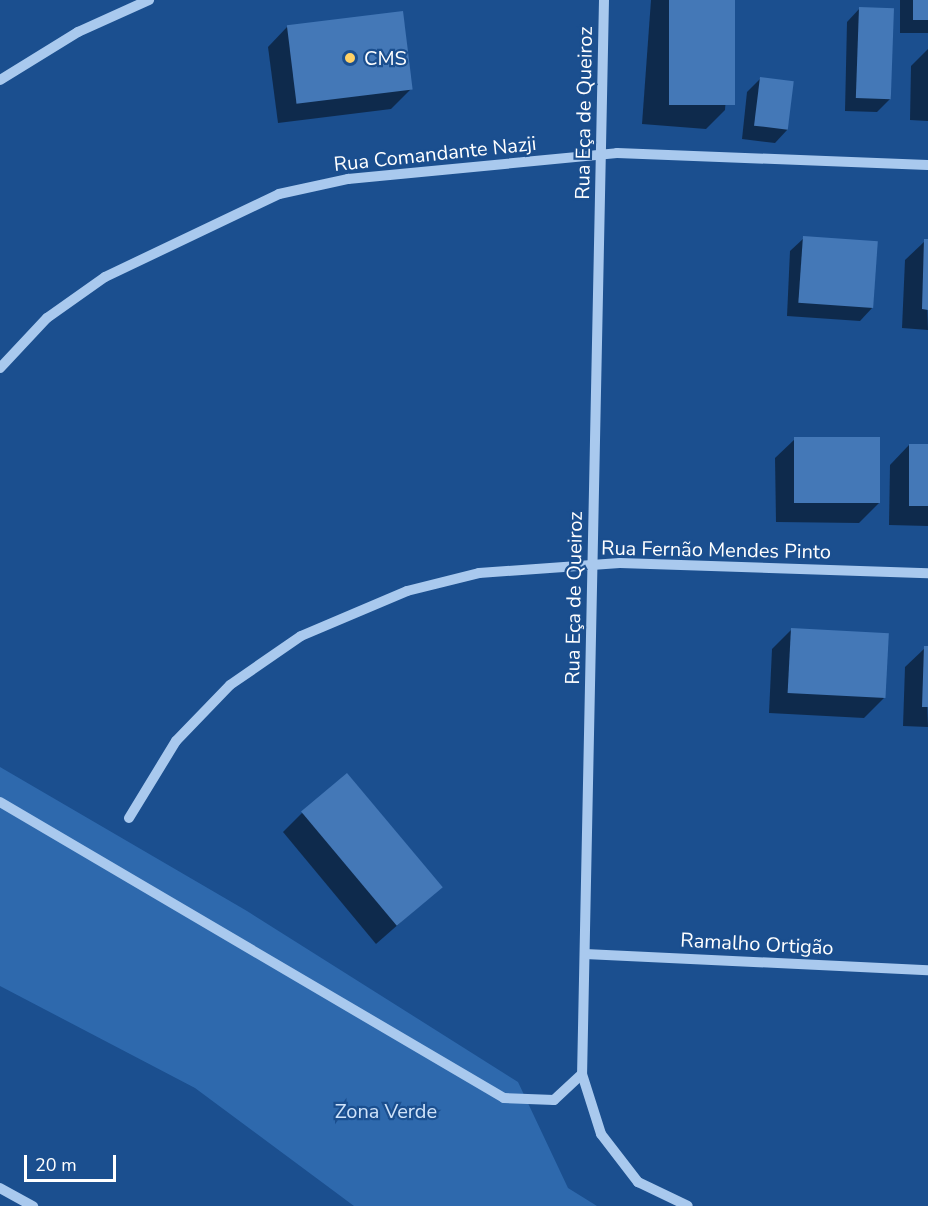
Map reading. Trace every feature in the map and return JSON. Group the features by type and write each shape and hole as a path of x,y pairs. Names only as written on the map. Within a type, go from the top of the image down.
{"street":[{"path":"0,80 78,32 149,0"},
{"name":"Rua Eça de Queiroz","path":"604,0 582,1074 601,1134 638,1182 688,1206"},
{"name":"Rua Comandante Nazji","path":"0,368 47,318 105,277 279,194 348,179 601,154 928,165"},
{"name":"Rua Fernão Mendes Pinto","path":"129,818 176,741 230,685 301,636 407,591 479,573 593,566 928,573"},
{"path":"0,802 504,1098 554,1100 582,1074"},
{"name":"Ramalho Ortigão","path":"585,954 928,970"},
{"path":"0,1188 33,1206"}],"green space":[{"name":"Zona Verde","path":"0,767 247,911 518,1082 568,1188 597,1206 354,1206 195,1088 0,986"}],"building":[{"path":"669,0 735,0 735,105 669,105"},
{"path":"913,0 928,0 928,20 913,20"},
{"path":"859,7 894,8 891,99 856,98"},
{"name":"CMS","path":"403,11 413,89 296,104 287,25"},
{"path":"760,77 794,81 788,130 754,126"},
{"path":"803,236 878,241 873,308 798,303"},
{"path":"924,239 928,239 928,310 922,309"},
{"path":"794,437 880,437 880,503 794,503"},
{"path":"909,444 928,444 928,506 909,506"},
{"path":"791,628 889,633 885,698 788,693"},
{"path":"924,646 928,646 928,707 922,707"},
{"path":"347,773 443,887 397,926 301,812"}],"place":[{"name":"CMS","path":"350,58"}]}
